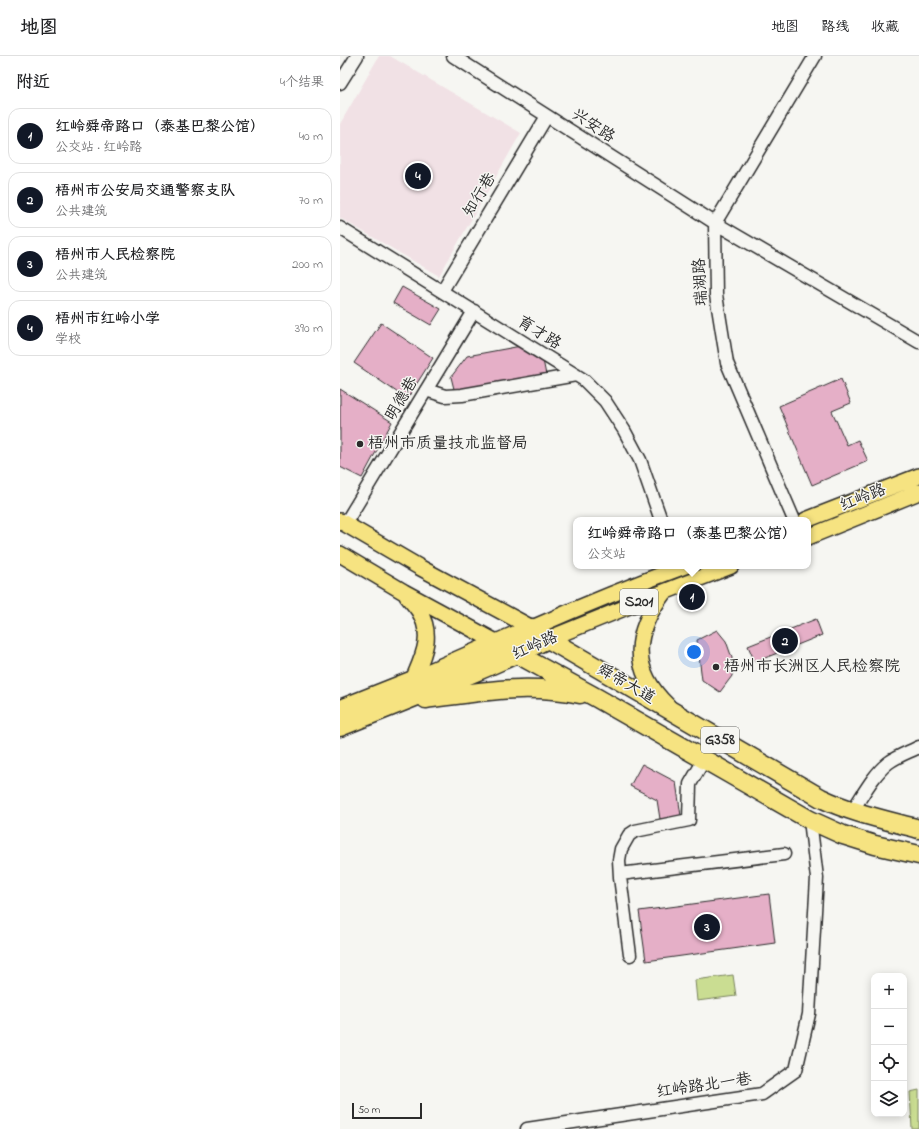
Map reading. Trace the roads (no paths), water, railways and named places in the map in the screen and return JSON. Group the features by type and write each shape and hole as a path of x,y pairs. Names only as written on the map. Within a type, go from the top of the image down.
{"highway":[{"name":"舜帝大道","path":"532,628 675,714 821,798 852,811 919,829"},
{"name":"红岭路","path":"340,709 413,680 532,628"},
{"name":"红岭路","path":"340,727 517,654 548,639"},
{"name":"G358","path":"498,643 517,654"},
{"name":"舜帝大道","path":"517,654 810,820 844,835 874,845 919,855"},
{"path":"400,703 504,689 529,688 560,690 597,698"}],"main road":[{"name":"红岭路","path":"811,518 919,476"},
{"name":"红岭路","path":"811,535 919,492"},
{"name":"舜帝大道","path":"342,523 419,567 532,628"},
{"path":"340,554 404,592 498,643"},
{"name":"红岭路","path":"532,628 598,599 675,569"},
{"name":"红岭路","path":"548,639 723,569"},
{"path":"404,592 419,611 425,626 427,643 413,680"},
{"path":"664,592 654,605 646,620 641,638 641,660 643,671 651,686 661,700 675,714"}],"street":[{"path":"340,83 357,56"},
{"name":"兴安路","path":"453,56 715,223 919,342"},
{"path":"715,223 814,56"},
{"name":"知行巷","path":"442,291 547,116"},
{"name":"瑞湖路","path":"715,223 716,295 727,363 793,517"},
{"name":"育才路","path":"340,228 584,380 605,401 624,430 640,460 661,517"},
{"name":"明德巷","path":"342,523 474,311"},
{"path":"426,390 445,396 462,395 576,375"},
{"path":"852,811 878,773 888,763 919,747"},
{"path":"630,955 620,874 619,860 621,849 629,835 634,831 689,820 690,784 704,760"},
{"name":"红岭路北一巷","path":"527,1129 762,1094 796,1070 809,1014 817,878 810,820"},
{"path":"620,874 784,854"}],"place":[{"name":"梧州市红岭小学","path":"418,176"},
{"name":"梧州市质量技术监督局","path":"360,444"},
{"name":"红岭舜帝路口（泰基巴黎公馆）","path":"692,597"},
{"name":"梧州市公安局交通警察支队","path":"785,641"},
{"name":"梧州市长洲区人民检察院","path":"716,667"},
{"name":"梧州市人民检察院","path":"707,927"}]}
